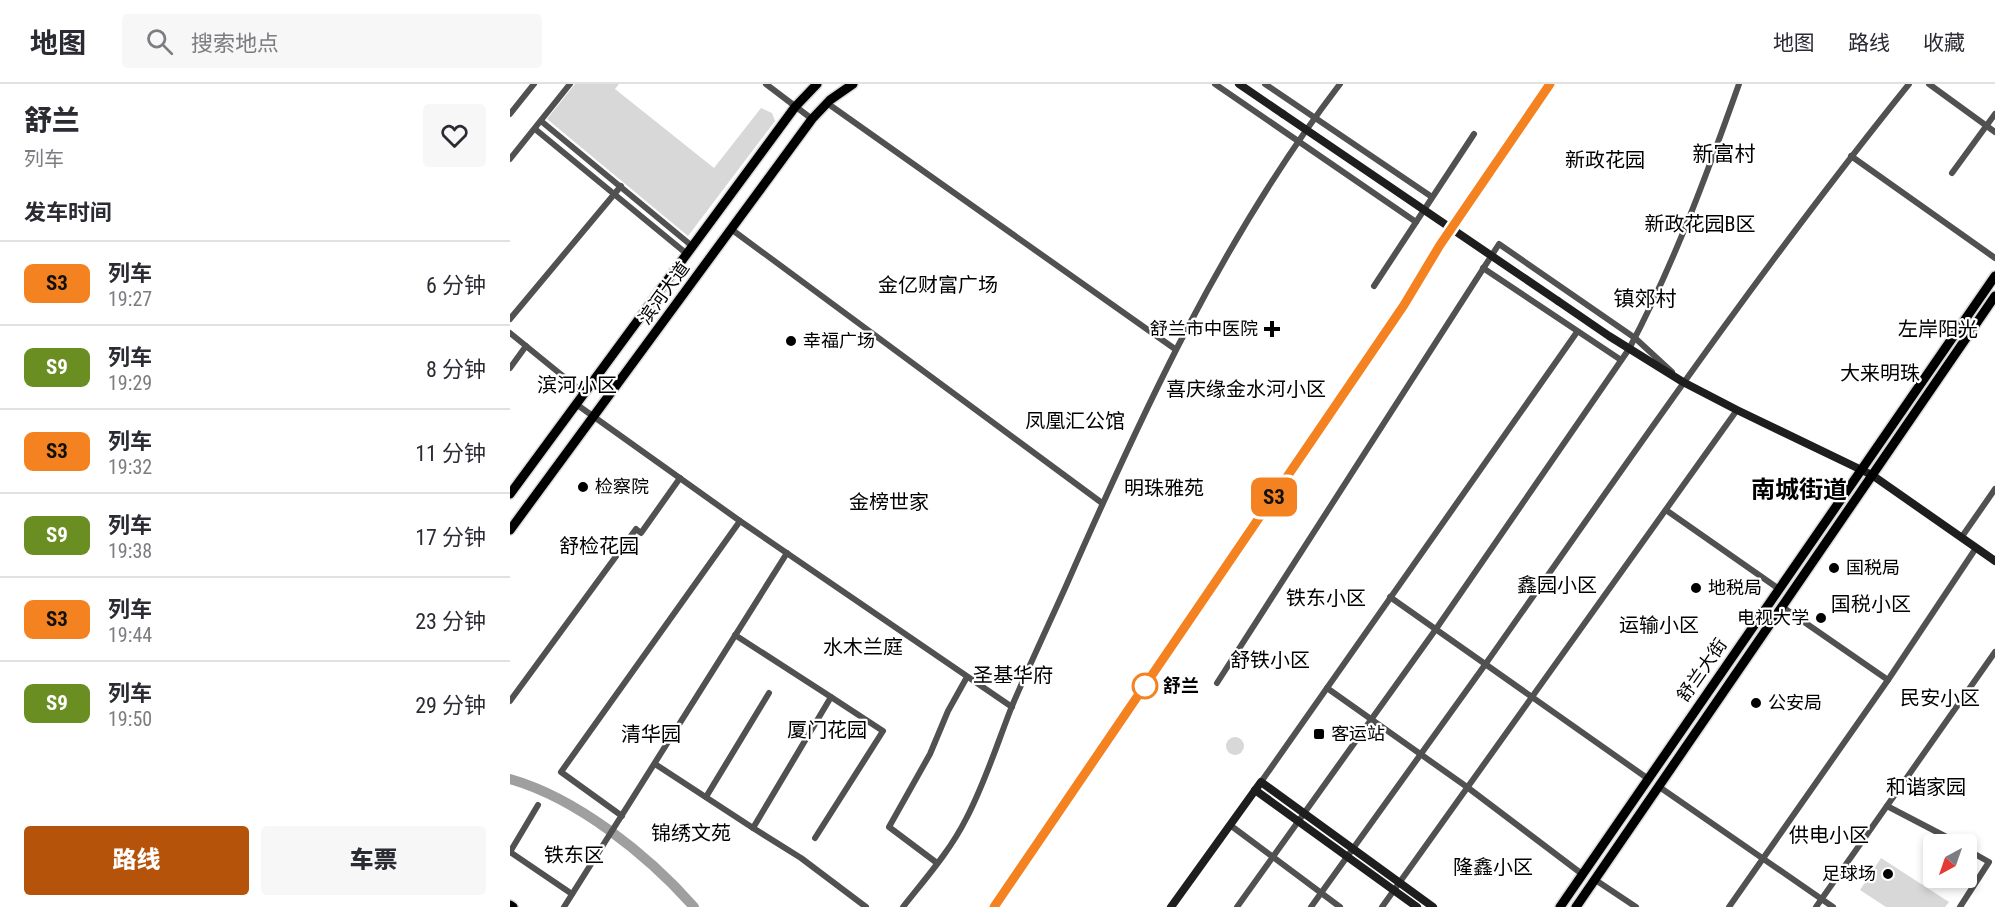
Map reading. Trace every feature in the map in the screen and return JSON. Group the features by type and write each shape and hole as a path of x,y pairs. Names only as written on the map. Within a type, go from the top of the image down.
{"main road":[{"name":"滨河大道","path":"510,494 795,106 817,84"},
{"name":"滨河大道","path":"510,530 812,119 827,103 853,84"},
{"path":"1239,84 1629,349 1737,411 1862,469 1995,561"},
{"name":"舒兰大街","path":"1560,907 1995,276"},
{"name":"舒兰大街","path":"1576,907 1995,296"},
{"path":"1171,907 1261,782 1433,907"},
{"path":"1255,790 1417,907"}],"street":[{"path":"510,114 534,84"},
{"path":"510,159 570,84"},
{"path":"766,84 812,119"},
{"path":"1215,84 1416,222"},
{"path":"1265,84 1432,197"},
{"path":"903,907 937,863 965,821 987,775 1012,707 1102,503 1175,349 1266,187 1340,84"},
{"path":"1237,907 1436,629 1629,349 1651,308 1697,201 1739,84"},
{"path":"1311,907 1683,382 1851,156 1909,84"},
{"path":"1929,84 1995,132"},
{"path":"827,103 1175,349"},
{"path":"1952,173 1995,114"},
{"path":"541,121 621,186 689,250"},
{"path":"534,129 614,195 689,250"},
{"path":"1374,286 1474,134"},
{"path":"1851,156 1995,258"},
{"path":"510,319 621,186"},
{"path":"731,229 1102,503"},
{"path":"1217,683 1499,244 1635,338 1683,382"},
{"path":"1483,268 1621,360"},
{"path":"1261,782 1577,332"},
{"path":"510,333 585,394"},
{"path":"510,368 526,346"},
{"path":"576,404 740,521 1012,707"},
{"path":"1382,907 1737,411"},
{"path":"510,701 636,529 641,533 680,478"},
{"path":"1961,537 1995,489"},
{"path":"1666,510 1779,589"},
{"path":"622,816 561,772 740,521"},
{"path":"1730,907 1888,680 1976,548"},
{"path":"564,907 787,553"},
{"path":"1390,597 1647,778"},
{"path":"1781,606 1888,680"},
{"path":"735,635 883,730 815,838"},
{"path":"1816,907 1995,652"},
{"path":"937,863 890,827 930,754 948,711 967,677"},
{"path":"1327,688 1467,787 1582,874"},
{"path":"706,797 769,693"},
{"path":"753,828 831,698"},
{"path":"655,764 801,858 866,907"},
{"path":"1658,786 1833,907"},
{"path":"538,805 510,852 572,894"},
{"path":"1887,806 1941,834"},
{"path":"1230,825 1340,907"},
{"path":"1977,855 1989,862 1977,881"},
{"path":"1594,879 1636,907"},
{"path":"1960,907 1972,888"}],"shaded area":[{"path":"575,84 619,84 615,89 714,168 761,108 772,113 775,121 688,236 547,119"},
{"path":"1235,737 1242,739 1244,746 1242,753 1235,755 1228,753 1226,746 1228,739"},
{"name":"足球场","path":"1881,858 1923,885 1923,888 1927,888 1949,902 1945,907 1886,907 1860,890"}],"waterway":[{"path":"510,779 535,788 586,814 633,849 676,887 694,907"}],"railway":[{"path":"994,907 1404,305 1441,245 1550,84"}],"train":[{"name":"S3","path":"994,907 1404,305 1440,245 1550,84"}],"place":[{"name":"舒兰市中医院","path":"1272,329"},
{"name":"幸福广场","path":"791,341"},
{"name":"检察院","path":"583,487"},
{"name":"国税局","path":"1834,568"},
{"name":"地税局","path":"1696,588"},
{"name":"电视大学","path":"1821,618"},
{"name":"舒兰","path":"1145,686"},
{"name":"公安局","path":"1756,703"},
{"name":"客运站","path":"1319,734"},
{"name":"足球场","path":"1888,874"}],"district":[{"name":"新富村","path":"1724,154"},
{"name":"新政花园","path":"1605,160"},
{"name":"新政花园B区","path":"1700,224"},
{"name":"金亿财富广场","path":"938,285"},
{"name":"镇郊村","path":"1645,299"},
{"name":"左岸阳光","path":"1938,329"},
{"name":"大来明珠","path":"1880,373"},
{"name":"滨河小区","path":"577,385"},
{"name":"喜庆缘金水河小区","path":"1246,389"},
{"name":"凤凰汇公馆","path":"1075,421"},
{"name":"明珠雅苑","path":"1164,488"},
{"name":"南城街道","path":"1799,490"},
{"name":"金榜世家","path":"889,502"},
{"name":"舒检花园","path":"599,546"},
{"name":"鑫园小区","path":"1557,585"},
{"name":"铁东小区","path":"1326,598"},
{"name":"国税小区","path":"1871,604"},
{"name":"运输小区","path":"1659,625"},
{"name":"水木兰庭","path":"863,647"},
{"name":"舒铁小区","path":"1270,660"},
{"name":"圣基华府","path":"1013,675"},
{"name":"民安小区","path":"1940,698"},
{"name":"厦门花园","path":"827,730"},
{"name":"清华园","path":"651,734"},
{"name":"和谐家园","path":"1926,787"},
{"name":"锦绣文苑","path":"691,833"},
{"name":"供电小区","path":"1829,835"},
{"name":"铁东区","path":"574,855"},
{"name":"隆鑫小区","path":"1493,867"}]}
